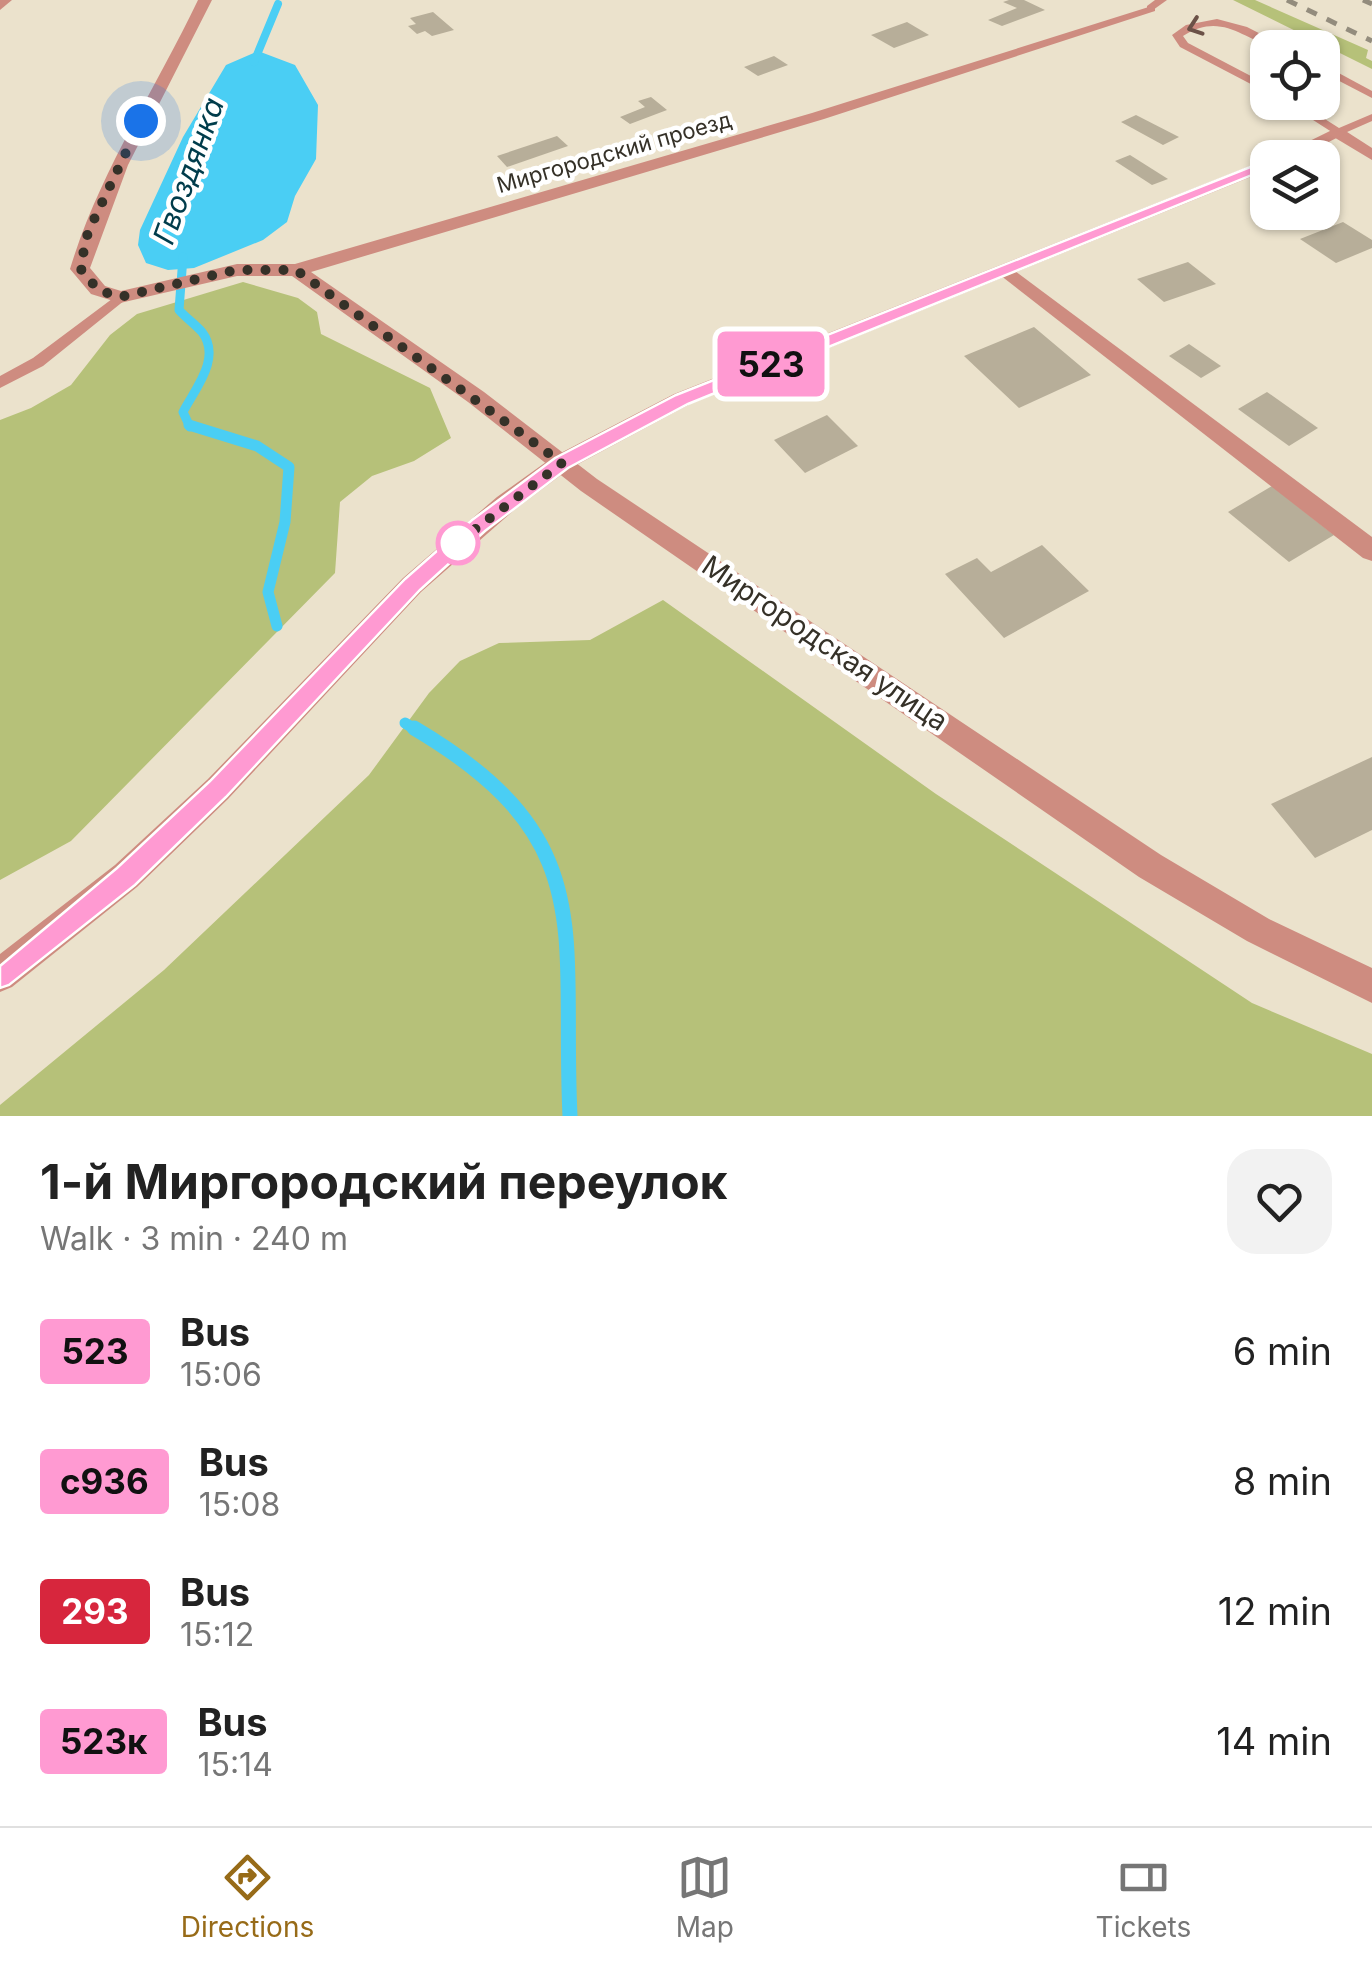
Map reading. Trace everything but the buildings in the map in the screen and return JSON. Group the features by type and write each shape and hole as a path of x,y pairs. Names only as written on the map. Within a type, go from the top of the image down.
{"street":[{"path":"120,297 98,290 80,268 88,232 125,148 187,40 205,0"},
{"name":"Миргородский проезд","path":"120,297 236,270 296,270 818,116 1156,4"},
{"path":"1323,140 1338,133 1372,155"},
{"path":"0,976 126,876 218,789 412,584 478,526 562,463 682,400 1250,171"},
{"name":"Миргородская улица","path":"296,270 589,485 698,555 1150,866 1258,930 1372,986"},
{"path":"1007,271 1372,551"}],"lane":[{"path":"1250,31 1236,24 1208,21 1187,26 1177,35 1184,45 1250,80"},
{"path":"1340,77 1372,94"},
{"path":"1318,120 1338,133 1372,117"},
{"path":"0,383 38,362 120,297"}],"green space":[{"path":"1233,0 1255,0 1323,30 1293,30"},
{"path":"1340,38 1368,50 1366,58 1372,61 1372,69 1340,53"},
{"path":"243,282 298,298 317,312 321,334 430,388 451,438 414,461 372,476 340,502 335,573 71,841 0,880 0,420 71,385 110,335 137,314"},
{"path":"663,600 936,794 1252,1003 1372,1054 1372,1116 0,1116 0,1105 164,970 369,775 429,693 460,661 499,643 590,640"}],"water":[{"path":"258,51 295,65 318,105 316,159 295,196 287,222 263,240 194,268 168,270 146,263 138,245 140,230 183,137 226,65"}],"waterway":[{"name":"Гвоздянка","path":"254,62 278,4"},
{"name":"Гвоздянка","path":"183,257 179,310 202,332 209,352 205,373 183,412 189,425"},
{"name":"Гвоздянка","path":"189,425 257,446 289,467 285,522 268,592 277,626"},
{"name":"Гвоздянка","path":"405,723 418,731"},
{"name":"Гвоздянка","path":"414,728 474,769 516,809 544,851 559,894 566,941 570,1116"}],"railway":[{"path":"1287,0 1372,41"},
{"path":"1363,0 1372,4"}],"bus line":[{"name":"523","path":"0,975 37,950 126,876 218,789 412,584 452,547 562,463 682,400 1250,171"}],"route":[{"path":"141,121 88,232 80,268 98,290 120,297 236,270 296,270 562,463 452,547 458,543"}]}
